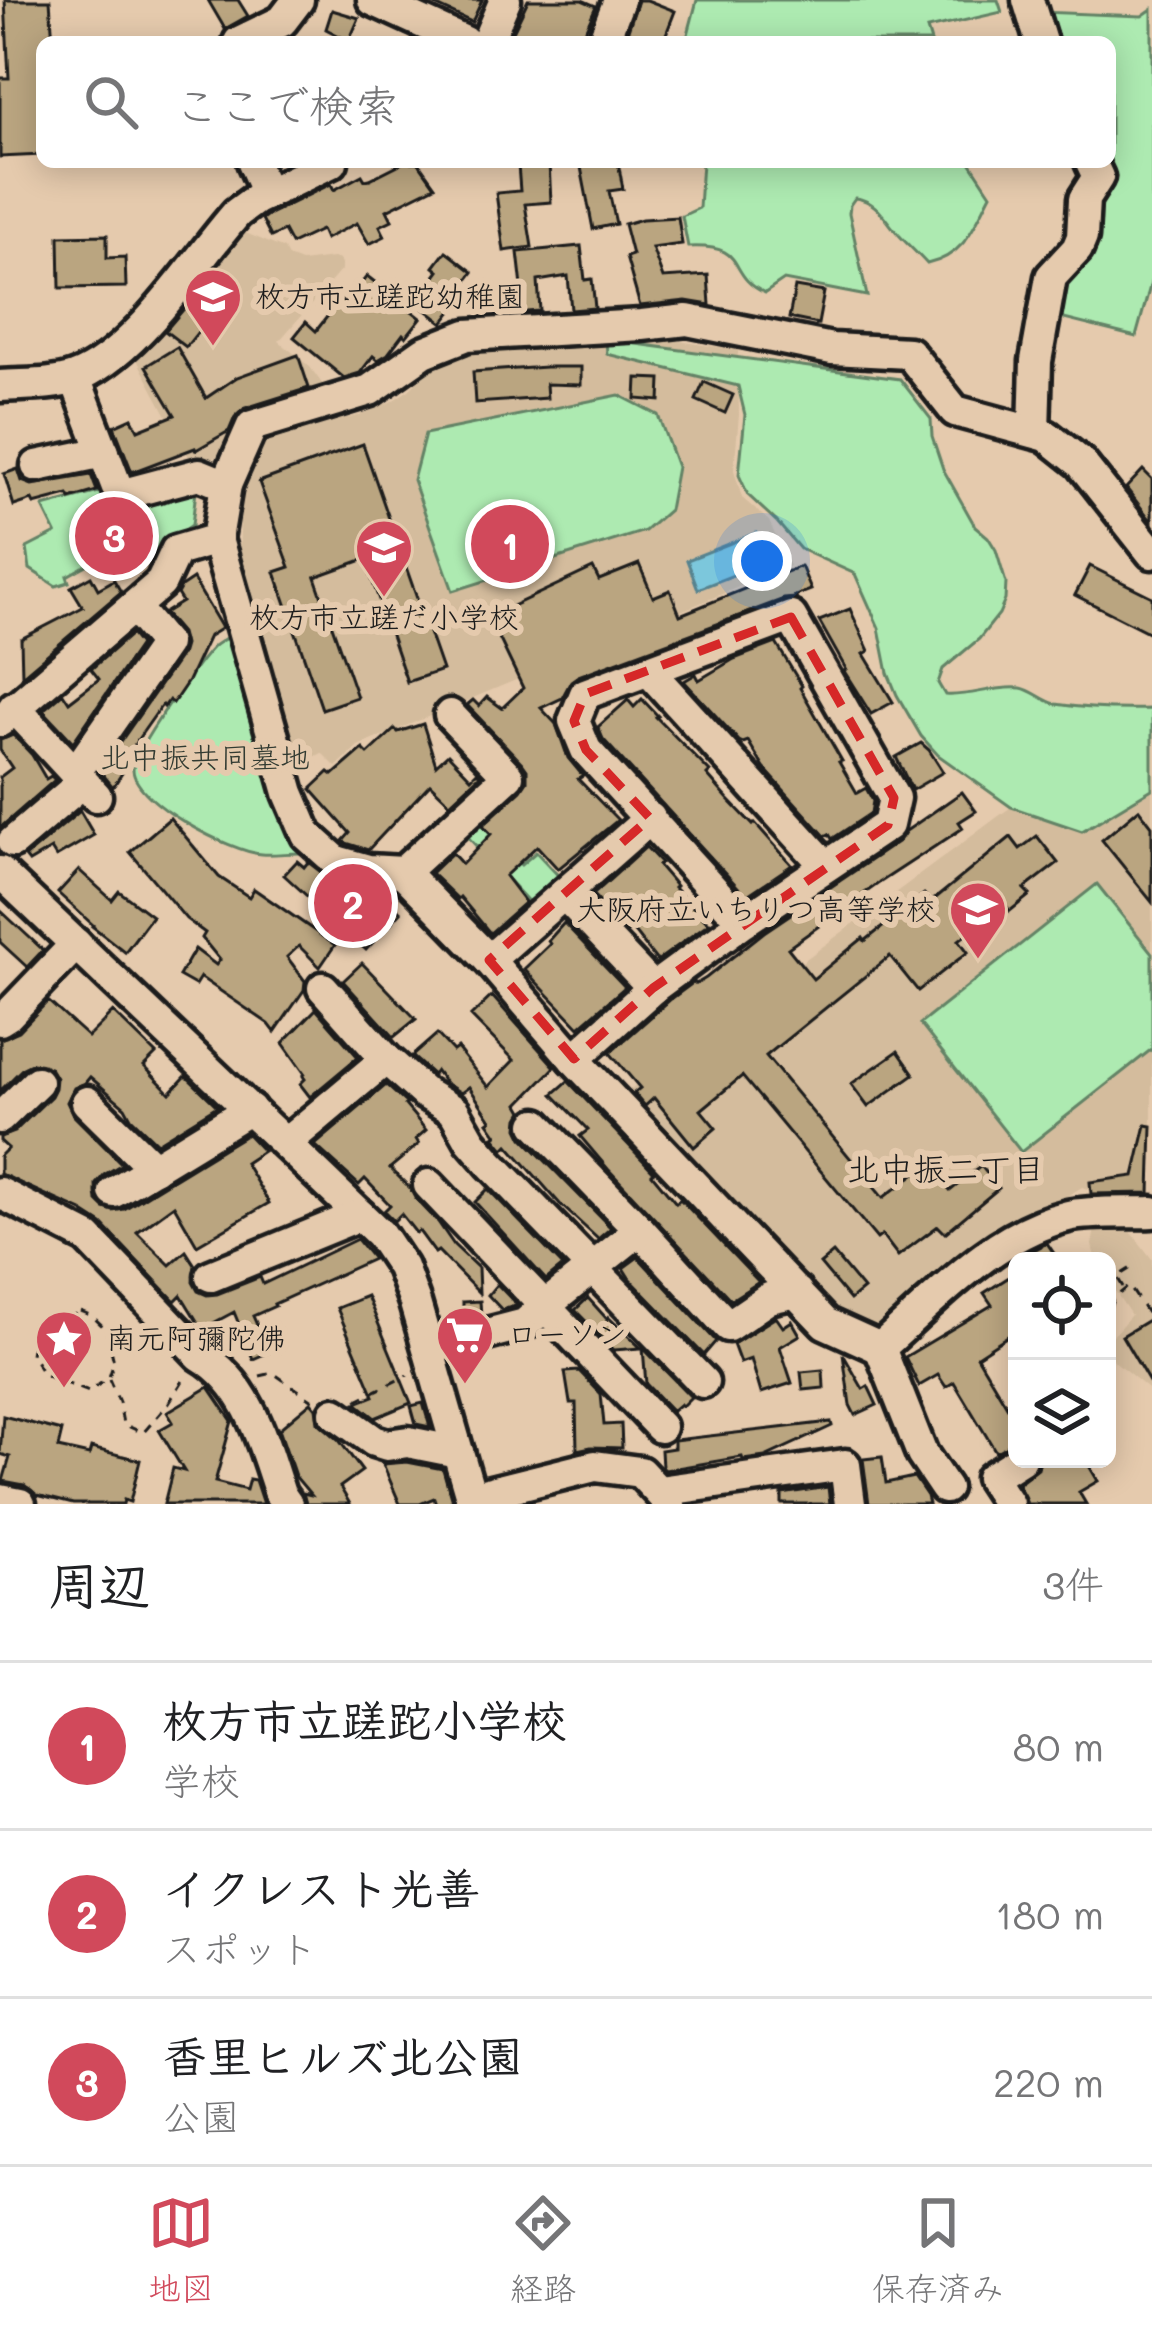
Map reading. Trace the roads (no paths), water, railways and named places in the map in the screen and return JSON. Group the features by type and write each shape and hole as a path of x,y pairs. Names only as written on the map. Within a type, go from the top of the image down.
{"street":[{"path":"251,36 282,21 298,0"},
{"path":"373,0 416,9 456,36"},
{"path":"490,36 506,0"},
{"path":"605,36 619,0"},
{"path":"1028,0 1039,36"},
{"path":"255,168 266,194"},
{"path":"0,386 75,378 122,349 236,213 320,168"},
{"path":"1034,432 1036,362 1051,278 1082,237 1084,199 1099,177 1094,168"},
{"path":"945,1488 922,1454 880,1348 825,1323 404,872 368,870 336,861 307,835 289,793 217,539 226,485 252,426 370,390 424,352 467,335 687,320 832,350 909,352 955,411 1047,436 1081,464 1152,554"},
{"path":"75,378 120,495 199,474 226,485"},
{"path":"38,466 104,452"},
{"path":"85,784 7,714 160,583 176,551 217,539"},
{"path":"13,842 85,784 165,644 134,607"},
{"path":"574,1059 653,988 888,825 894,798 791,617 585,694 574,721 586,750 743,922"},
{"path":"648,670 826,866"},
{"path":"404,872 508,776 450,715"},
{"path":"489,959 650,818"},
{"path":"0,872 380,1234 402,1267 472,1500 596,1466 640,1472 665,1498 844,1466 850,1504"},
{"path":"564,894 653,988"},
{"path":"0,1020 76,944"},
{"path":"323,988 386,1059 424,1093 454,1111 491,1164 704,1382"},
{"path":"286,1143 386,1059"},
{"path":"0,1118 37,1082"},
{"path":"87,1102 154,1168"},
{"path":"114,1192 250,1109"},
{"path":"537,1124 728,1326 769,1298 797,1292"},
{"path":"429,1185 661,1427"},
{"path":"0,1193 88,1238 200,1355 234,1383 252,1415 287,1504"},
{"path":"880,1348 986,1256 1021,1233 1072,1215 1152,1212"},
{"path":"212,1276 360,1215"},
{"path":"429,1349 525,1324 640,1230"},
{"path":"334,1414 387,1445 408,1442 458,1452"},
{"path":"1008,1467 991,1478 1008,1504"},
{"path":"0,1500 20,1504"}],"water":[{"path":"756,533 767,562 698,589 687,560"}],"place":[{"name":"枚方市立蹉跎幼稚園","path":"213,348"},
{"name":"香里ヒルズ北公園","path":"114,536"},
{"name":"枚方市立蹉跎小学校","path":"510,544"},
{"name":"枚方市立蹉だ小学校","path":"384,599"},
{"name":"イクレスト光善","path":"353,903"},
{"name":"大阪府立いちりつ高等学校","path":"978,961"},
{"name":"ローソン","path":"465,1386"},
{"name":"南元阿彌陀佛","path":"64,1390"}],"district":[{"name":"北中振二丁目","path":"946,1169"}],"park label":[{"name":"北中振共同墓地","path":"205,758"}]}
